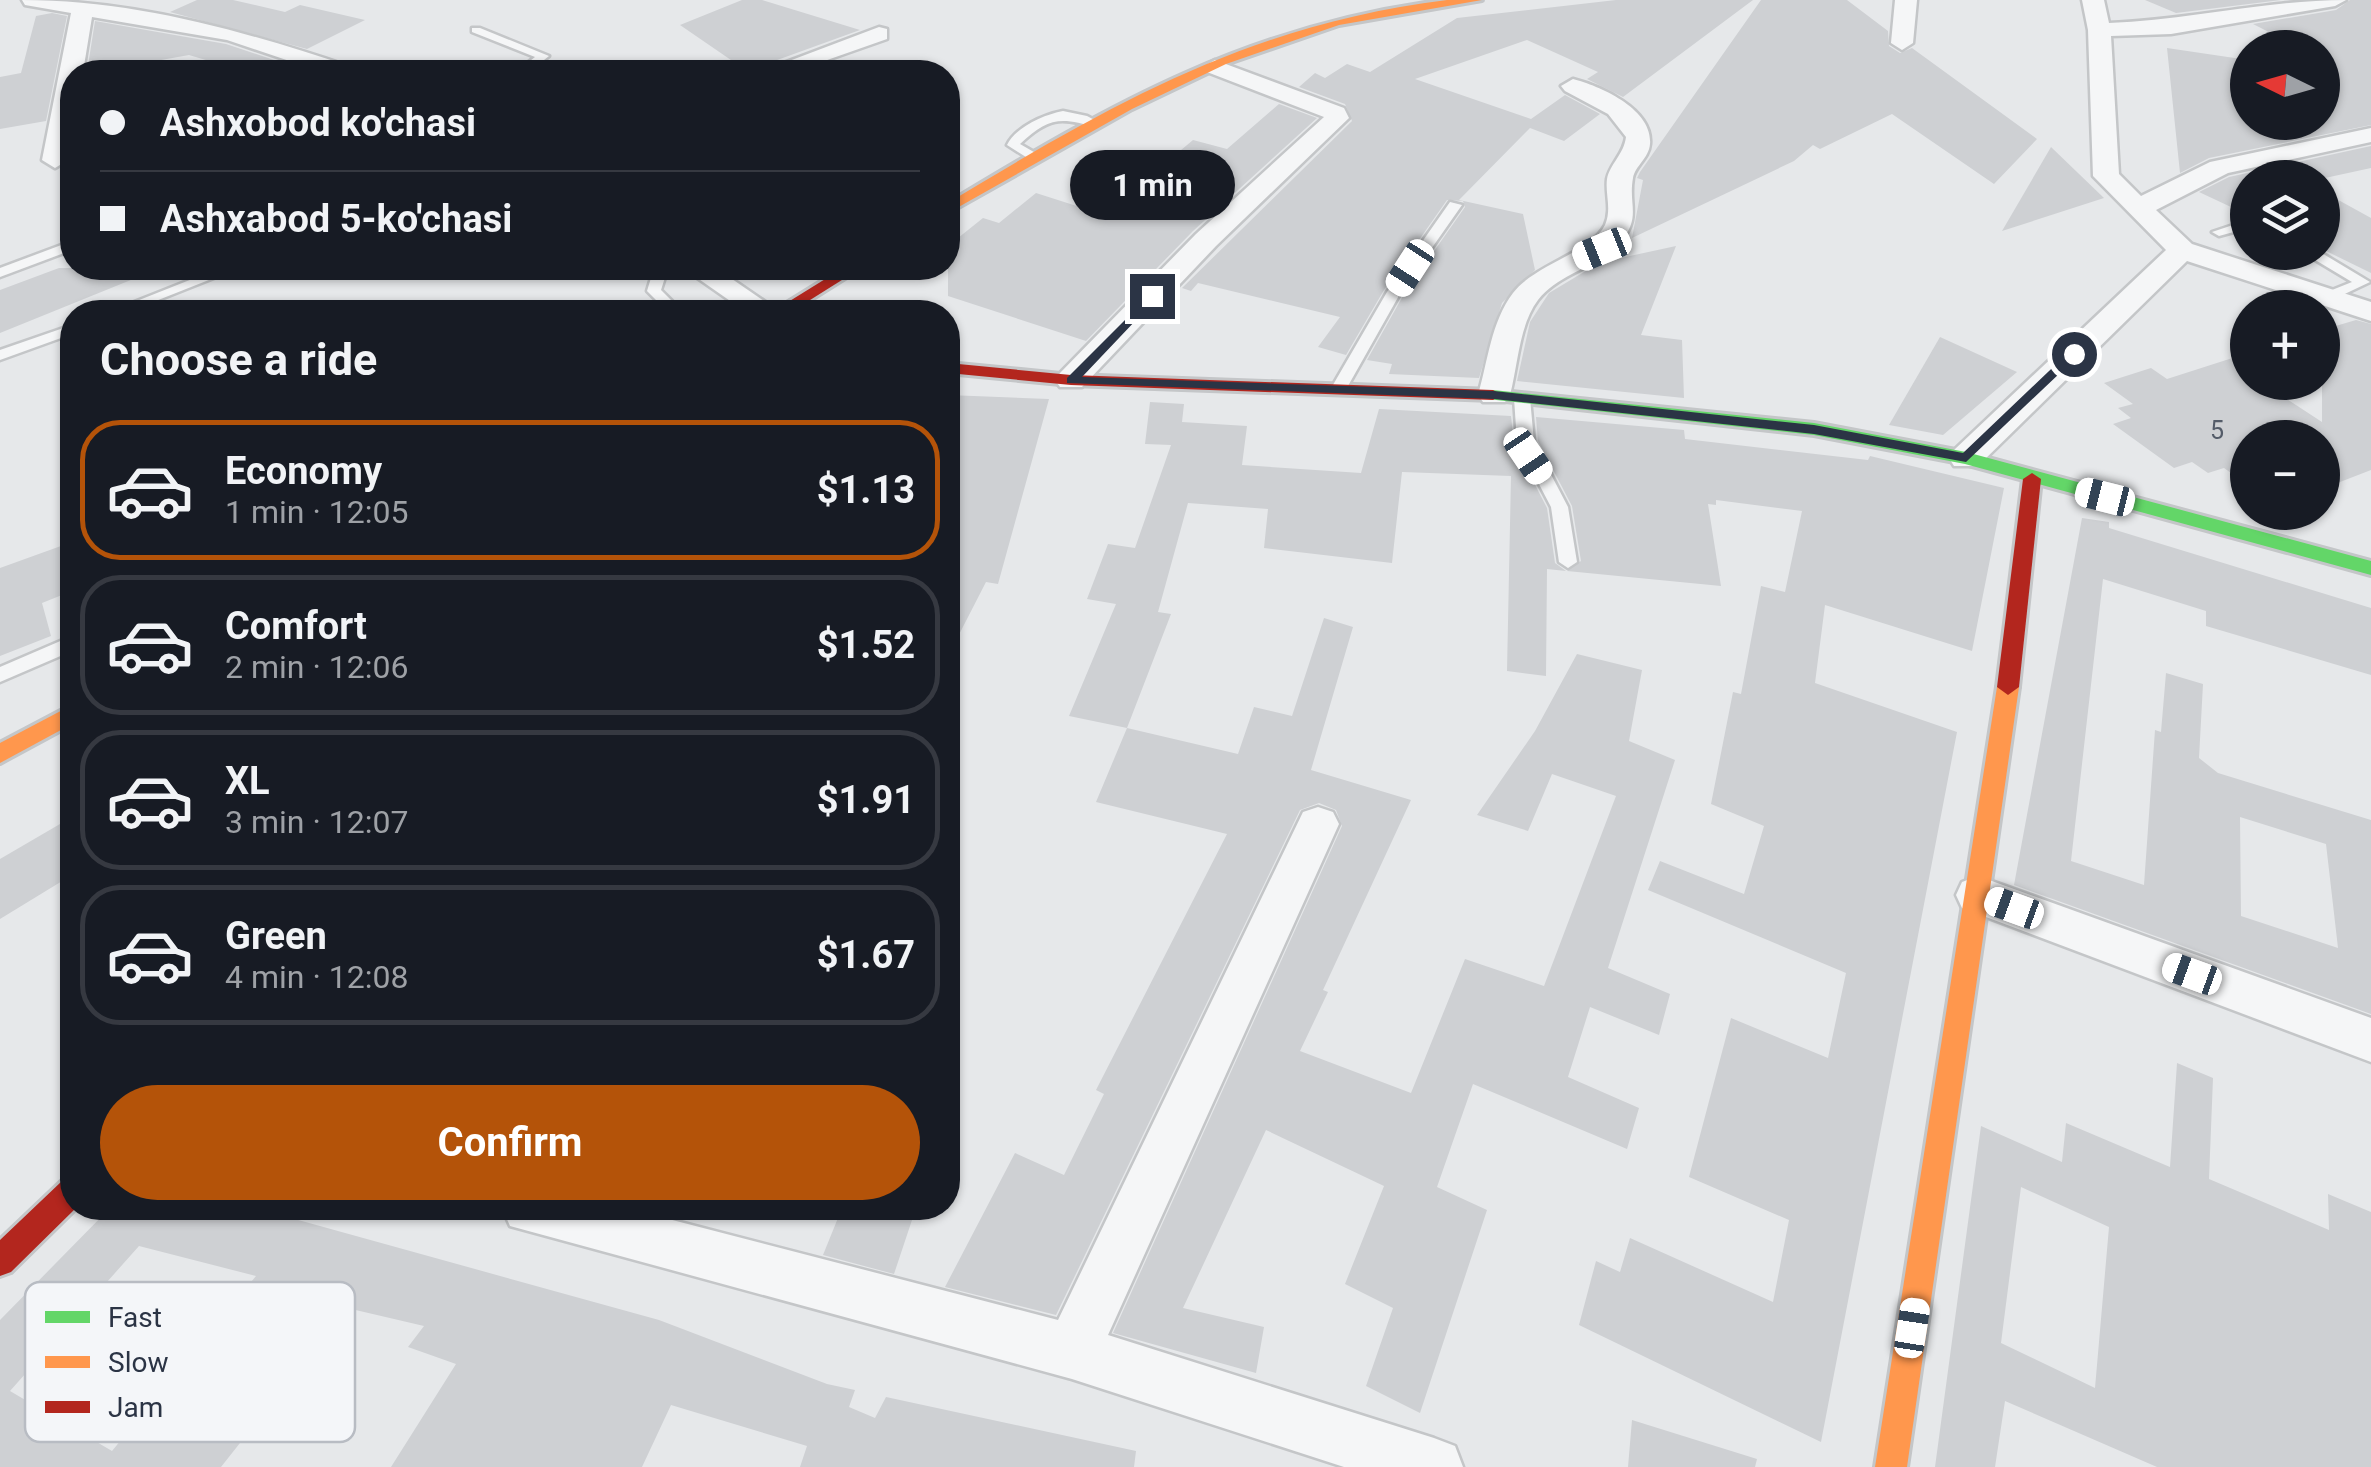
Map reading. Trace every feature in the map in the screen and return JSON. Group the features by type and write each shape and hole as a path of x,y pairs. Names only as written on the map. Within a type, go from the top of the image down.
{"main road":[{"path":"960,202 1096,124 1215,67 1318,27 1476,0"},
{"path":"800,300 833,280"},
{"path":"960,369 1071,380 1508,397 1814,430 1966,458 2371,568"},
{"path":"1891,1467 1978,894 2032,479"},
{"path":"0,754 60,721"},
{"path":"0,1260 60,1202"}],"street":[{"path":"33,0 231,34 308,60"},
{"path":"1902,43 1906,0"},
{"path":"2062,0 2171,27 2335,0"},
{"path":"73,60 83,7"},
{"path":"2095,11 2106,176 2182,250 2305,290"},
{"path":"825,60 879,34"},
{"path":"1071,380 1206,240 1337,118 1319,106 1215,67"},
{"path":"1508,397 1522,300 1559,266 1602,249 1620,228 1624,193 1620,177 1638,149 1638,137 1625,116 1574,86"},
{"path":"55,160 60,133"},
{"path":"2138,210 2164,189 2193,174 2371,135"},
{"path":"1966,458 2182,250"},
{"path":"715,280 746,300"},
{"path":"2340,301 2371,312"},
{"path":"1072,1351 1318,824"},
{"path":"1978,894 2371,1040"},
{"path":"574,1220 1072,1351 1434,1467"}],"lane":[{"path":"476,30 543,56 538,60"},
{"path":"1338,390 1394,292 1455,205"},
{"path":"2220,232 2230,229"},
{"path":"0,273 60,250"},
{"path":"2340,269 2362,282 2340,291"},
{"path":"148,300 200,280"},
{"path":"0,356 60,334"},
{"path":"1508,397 1528,456 1559,502 1568,562"},
{"path":"0,675 60,648"}],"building":[{"path":"197,0 233,0 285,12 300,5 365,20 307,49 170,12"},
{"path":"742,0 762,0 860,30 777,60 731,60 680,25"},
{"path":"1616,0 1753,0 1623,97 1587,79 1598,72 1527,40 1415,79 1531,119 1565,95 1600,114 1564,141 1530,128 1459,200 1523,214 1535,270 1502,303 1479,378 1389,374 1392,364 1367,360 1404,294 1465,207 1463,201 1447,200 1384,290 1346,355 1318,347 1340,317 1198,283 1191,291 1182,288 1352,121 1345,104 1299,87 1315,73 1325,78 1347,64 1370,72 1457,18"},
{"path":"1761,0 1847,0 1888,31 1889,46 1900,53 1912,48 2037,139 1994,184 1892,114 1820,149 1813,145 1794,161 1632,238 1643,180 1637,178 1640,172"},
{"path":"2145,0 2281,0 2176,13"},
{"path":"2350,0 2371,0 2371,125 2340,131 2340,30 2265,30 2253,24 2336,10"},
{"path":"36,16 67,16 46,121 0,129 0,77 21,73"},
{"path":"95,21 226,44 274,60 206,60 189,55 161,60 89,60"},
{"path":"2167,48 2230,57 2230,140 2297,140 2209,158 2180,173"},
{"path":"1279,104 1317,118 1193,231 1086,341 948,296 948,280 960,280 960,236 983,218 999,223 1036,193 1086,209 1143,161 1162,166 1193,140 1227,149"},
{"path":"2371,146 2371,168 2340,175 2340,160 2307,160"},
{"path":"2051,147 2104,198 2002,231"},
{"path":"2229,177 2230,207 2199,192"},
{"path":"2340,201 2371,218 2371,273 2340,258"},
{"path":"1676,246 1641,335 1682,340 1684,398 1517,381 1530,322 1549,293 1614,254 1616,259"},
{"path":"59,268 60,280 131,280 81,300 60,300 60,309 0,333 0,290"},
{"path":"2356,320 2371,324 2371,470 2340,482 2340,420 2322,420 2322,400 2340,400 2340,325"},
{"path":"1940,337 2017,372 1943,435 1889,425"},
{"path":"2230,359 2230,400 2288,400 2319,420 2230,420 2230,472 2224,468 2208,473 2192,462 2174,468 2113,424 2131,418 2118,408 2133,404 2104,383 2151,368 2167,379"},
{"path":"960,395 1049,399 998,584 986,582 960,633"},
{"path":"1150,402 1184,404 1182,422 1247,426 1242,465 1361,473 1379,409 1511,416 1514,444 1547,508 1555,563 1566,571 1547,569 1546,676 1507,671 1511,476 1402,472 1392,563 1264,548 1268,509 1188,503 1158,612 1171,614 1127,728 1069,716 1116,604 1087,599 1108,544 1135,548 1171,445 1145,444"},
{"path":"1536,417 1684,430 1685,439 1868,460 1870,456 2004,488 1972,651 1825,605 1815,683 1957,732 1821,1442 1579,1325 1596,1261 1620,1272 1630,1238 1773,1302 1789,1220 1689,1177 1731,1018 1828,1058 1846,973 1648,890 1660,861 1744,894 1764,826 1711,804 1733,692 1741,694 1761,586 1785,592 1802,511 1716,500 1716,505 1708,504 1721,586 1567,571 1581,561 1572,506 1538,441"},
{"path":"2082,518 2109,522 2109,528 2371,608 2371,675 2206,626 2206,611 2103,579 2071,861 2144,885 2155,730 2161,732 2166,673 2203,684 2199,758 2218,773 2371,820 2371,1014 2014,885","holes":["2240,817 2326,844 2338,948 2241,916"]},
{"path":"60,546 60,596 42,603 51,636 0,656 0,568"},
{"path":"1324,618 1353,627 1311,770 1411,800 1323,990 1328,992 1300,1051 1411,1093 1465,959 1544,986 1616,796 1552,774 1528,831 1477,815 1535,731 1577,654 1642,670 1629,741 1675,760 1608,968 1670,994 1659,1035 1590,1007 1568,1077 1639,1108 1627,1149 1473,1084 1437,1187 1487,1210 1420,1413 1366,1386 1393,1308 1345,1284 1384,1186 1266,1130 1183,1308 1264,1327 1256,1373 1113,1333 1342,826 1336,810 1319,803 1300,810 1056,1315 945,1287 1015,1153 1064,1175 1104,1094 1096,1090 1227,834 1096,802 1127,728 1238,754 1254,707 1292,716"},
{"path":"60,824 60,882 0,919 0,859"},
{"path":"2177,1063 2213,1078 2209,1179 2329,1230 2328,1194 2371,1212 2371,1467 2157,1467 2005,1401 1995,1467 1935,1467 1981,1126 2062,1162 2066,1123 2170,1167","holes":["2021,1187 2109,1227 2095,1388 2001,1343"]},
{"path":"98,1220 298,1220 659,1320 827,1384 855,1390 849,1407 875,1418 886,1397 1136,1451 1134,1467 800,1467 807,1446 671,1405 642,1467 391,1467 456,1364 408,1347 424,1326 355,1310 355,1282 251,1282 256,1276 139,1246 107,1282 37,1282"},
{"path":"837,1220 912,1220 894,1274 823,1255"},
{"path":"25,1295 25,1374 10,1391 25,1400 25,1442 97,1442 112,1451 119,1442 241,1442 221,1467 0,1467 0,1320"},
{"path":"1632,1420 1757,1459 1755,1467 1628,1467"}],"traffic: fast":[{"path":"1493,395 1814,429 1966,458 2371,568"}],"traffic: slow":[{"path":"960,202 1082,130 1221,61 1337,22 1476,0"},
{"path":"1891,1467 2008,687"},
{"path":"0,754 60,721"}],"traffic: jam":[{"path":"800,300 833,280"},
{"path":"960,369 1071,380 1493,395"},
{"path":"2008,687 2032,479"},
{"path":"0,1261 60,1203"}],"route":[{"path":"1152,296 1071,380 1494,395 1814,430 1966,458 2074,354"}]}
